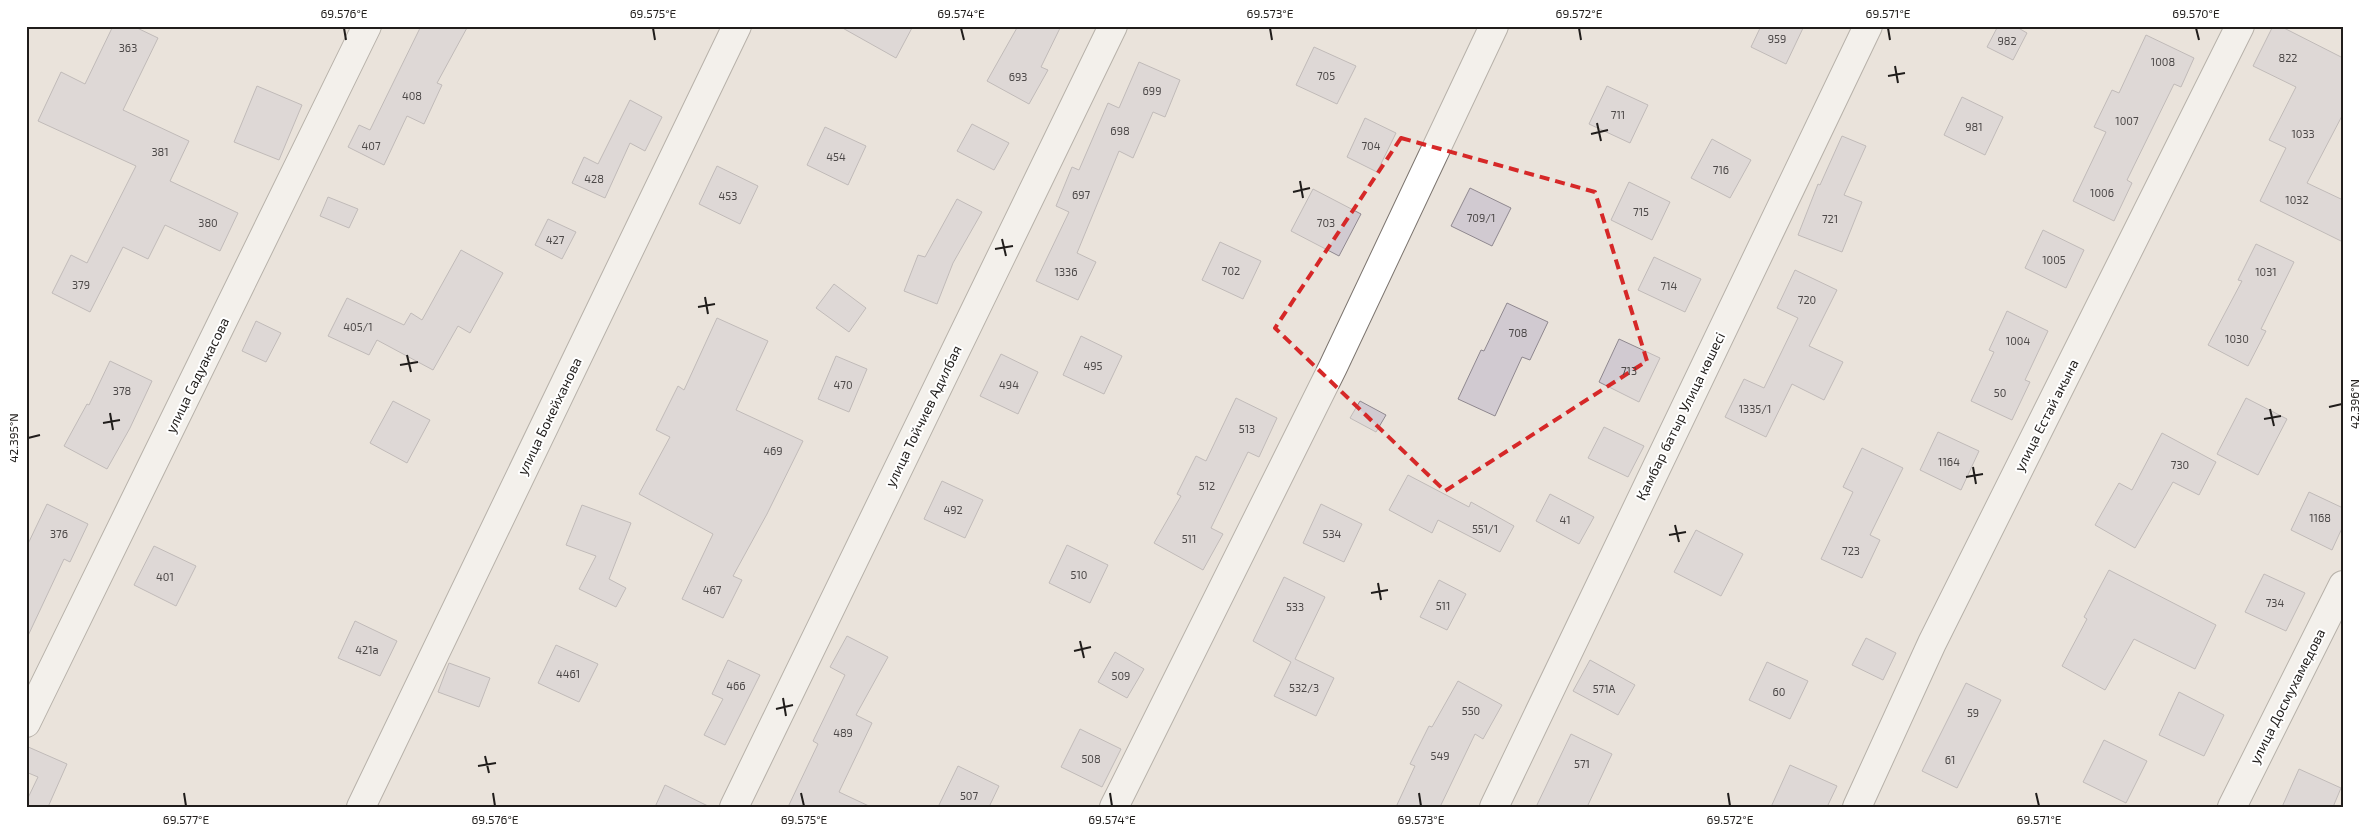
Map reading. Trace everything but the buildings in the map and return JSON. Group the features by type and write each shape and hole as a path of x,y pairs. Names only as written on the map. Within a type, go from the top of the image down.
{"street":[{"name":"улица Садуакасова","path":"26,723 367,26"},
{"name":"улица Бокейханова","path":"361,807 737,26"},
{"name":"улица Тойчиев Адилбая","path":"734,807 1113,26"},
{"path":"1114,807 1333,368 1494,26"},
{"name":"Қамбар батыр Улица көшесі","path":"1494,807 1868,26"},
{"name":"улица Естай акына","path":"1857,807 1932,643 2240,26"},
{"name":"улица Досмухамедова","path":"2232,807 2343,584"}],"highlighted area":[{"path":"1401,138 1595,192 1647,361 1445,491 1275,328"}]}
